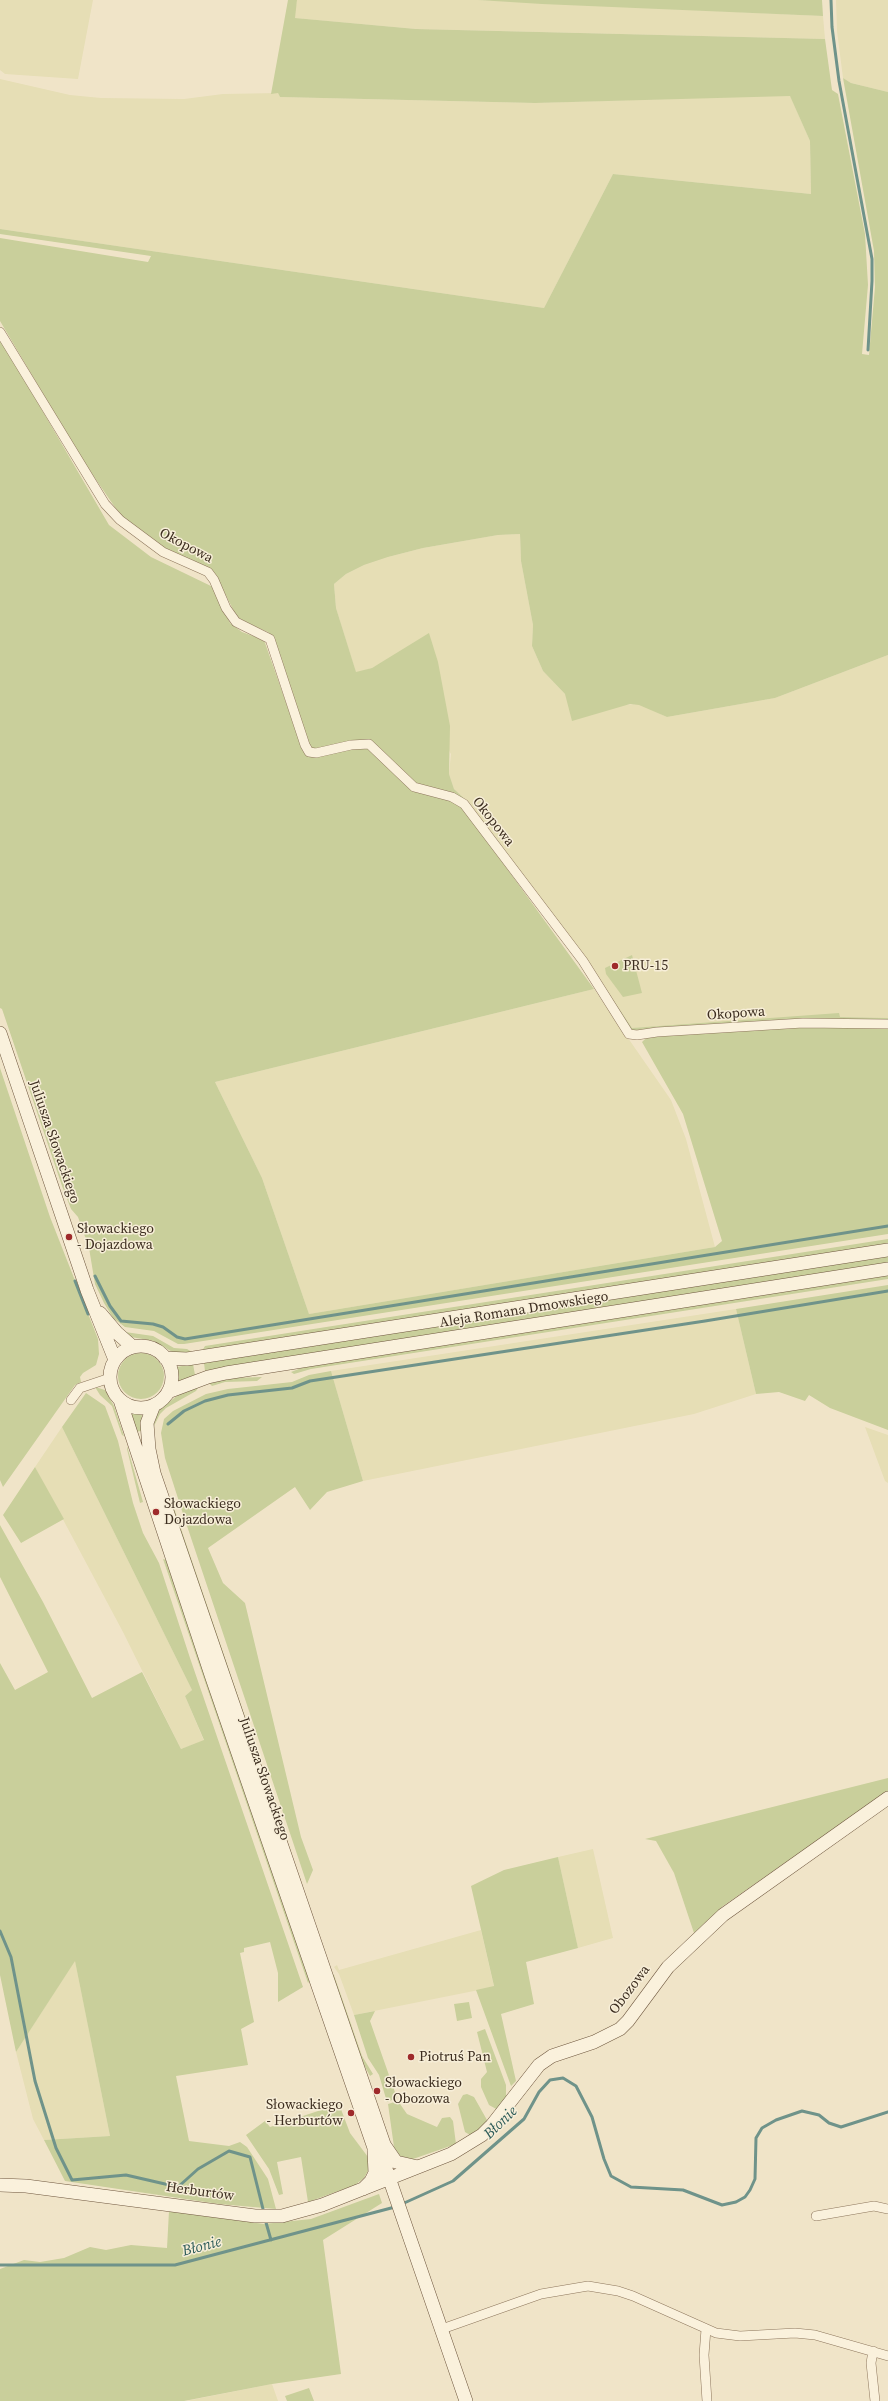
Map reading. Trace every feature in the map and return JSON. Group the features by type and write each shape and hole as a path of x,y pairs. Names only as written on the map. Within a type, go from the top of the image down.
{"main road":[{"name":"Juliusza Słowackiego","path":"0,1033 94,1306 115,1360"},
{"name":"Aleja Romana Dmowskiego","path":"165,1358 187,1359 888,1250"},
{"name":"Aleja Romana Dmowskiego","path":"168,1392 208,1377 226,1373 888,1269"},
{"name":"Juliusza Słowackiego","path":"94,1306 117,1333 133,1346"},
{"path":"133,1346 151,1348 165,1358 172,1375 168,1392 154,1405 136,1407 120,1400 111,1386 110,1378 115,1360 120,1354 133,1346"},
{"name":"Juliusza Słowackiego","path":"120,1400 211,1675 379,2146"},
{"name":"Juliusza Słowackiego","path":"154,1405 147,1423 149,1449 154,1473 385,2166 466,2401"},
{"name":"Obozowa","path":"390,2179 451,2154 482,2135 510,2104 539,2065 552,2056 594,2042 620,2029 628,2021 668,1967 723,1915 888,1798"},
{"path":"379,2146 396,2162 418,2167"},
{"path":"360,2191 371,2181 375,2173 379,2146"},
{"name":"Herburtów","path":"0,2185 26,2186 268,2216 299,2212 390,2179"}],"street":[{"name":"Okopowa","path":"0,332 97,491 120,520 163,552 208,572 214,580 226,608 236,622 270,639 305,745 309,752 316,753 351,745 369,744 414,787 452,797 464,804 583,961 629,1034 637,1035 656,1032 803,1023 888,1024"},
{"path":"71,1400 80,1388 110,1378"},
{"path":"816,2216 874,2206 888,2209"},
{"path":"442,2329 541,2294 588,2286 602,2287 633,2296 716,2333 740,2336 795,2333 815,2335 888,2356"},
{"path":"706,2329 704,2355 707,2401"},
{"path":"873,2352 872,2363 875,2401"}],"shaded area":[{"path":"0,0 93,0 78,79 5,74 0,70"},
{"path":"297,0 478,0 823,16 825,39 416,29 294,18"},
{"path":"836,0 888,0 888,92 851,83 843,78 837,31"},
{"path":"0,79 70,95 101,98 184,99 223,94 278,93 280,97 535,103 790,95 810,141 811,194 613,174 544,308 0,229"},
{"path":"520,534 521,561 533,625 532,646 543,671 565,694 620,705 639,704 667,717 775,698 888,655 888,1018 840,1017 632,1028 467,801 454,789 449,774 451,754 393,657 372,668 356,673 336,608 334,584 346,574 364,565 388,557 423,548 498,535"},
{"path":"594,989 671,1100 686,1139 715,1247 309,1314 262,1178 215,1082"},
{"path":"736,1309 756,1394 694,1414 363,1481 331,1371"},
{"path":"62,1427 192,1690 185,1696 204,1741 181,1749 123,1632 35,1467"},
{"path":"865,1427 888,1435 888,1483 885,1481"},
{"path":"593,1849 613,1938 578,1948 558,1857"},
{"path":"481,1930 494,1987 354,2015 339,1974 334,1967 337,1965 339,1970"},
{"path":"75,1960 110,2136 44,2140 33,2119 16,2052"},
{"path":"272,2384 278,2401 186,2401"}],"green space":[{"path":"288,0 297,0 295,18 416,29 825,39 832,90 838,94 865,234 868,285 862,354 869,355 875,287 874,251 843,78 851,83 888,92 888,655 775,698 667,717 639,705 630,704 572,721 565,694 543,671 532,646 533,625 521,561 520,534 498,535 423,548 388,557 364,565 346,574 334,584 336,608 356,672 372,668 429,633 438,662 450,726 449,774 454,789 467,801 482,834 594,989 215,1082 262,1178 309,1314 715,1247 722,1241 683,1114 642,1042 648,1036 820,1026 888,1027 888,1234 184,1344 178,1344 154,1331 125,1327 113,1318 104,1303 95,1284 89,1248 78,1217 71,1209 62,1186 2,1009 0,1008 0,338 109,525 151,557 213,587 230,623 242,632 264,640 303,751 315,750 311,749 274,639 268,632 238,619 220,584 168,552 121,516 81,458 0,321 0,238 148,262 151,256 0,234 0,229 544,308 613,174 811,194 810,141 790,96 535,103 280,97 278,93 271,94"},
{"path":"478,0 822,0 823,16 542,4"},
{"path":"632,955 642,993 623,997 606,974 605,968"},
{"path":"604,986 632,1028 839,1013 840,1017 888,1018 888,1022 632,1032"},
{"path":"0,1068 50,1217 98,1339 99,1354 96,1365 83,1373 80,1377 81,1382 75,1385 3,1487 0,1480"},
{"path":"888,1239 888,1244 202,1351 205,1346"},
{"path":"888,1256 888,1263 205,1371 204,1363"},
{"path":"888,1275 888,1279 311,1369 294,1374 291,1372 309,1365"},
{"path":"888,1285 888,1430 830,1408 809,1395 805,1401 779,1392 756,1394 736,1309"},
{"path":"125,1332 153,1336 174,1348 187,1349 192,1352 174,1353 154,1341 131,1337"},
{"path":"137,1353 145,1353 154,1357 160,1363 164,1376 160,1389 154,1395 145,1399 137,1399 128,1395 122,1389 118,1380 118,1372 122,1363 128,1357"},
{"path":"193,1364 195,1375 177,1382 177,1367"},
{"path":"331,1371 363,1481 327,1492 310,1510 295,1487 208,1548 223,1583 245,1603 301,1837 313,1870 307,1884 184,1517 165,1458 161,1433 164,1419 173,1411 206,1394 228,1389 292,1382 309,1375"},
{"path":"262,1377 257,1381 225,1382 212,1386 208,1382 230,1378"},
{"path":"199,1386 196,1391 166,1408 160,1414 152,1430 159,1410 178,1395"},
{"path":"95,1387 105,1390 114,1406 124,1436 122,1435 112,1406 100,1395"},
{"path":"86,1393 105,1406 118,1441 133,1503 143,1533 159,1563 303,1987 278,2002 278,1973 270,1942 244,1948 244,1952 240,1953 254,2022 241,2029 248,2065 176,2076 189,2141 229,2146 240,2142 247,2147 268,2179 276,2209 219,2204 65,2181 44,2140 110,2136 75,1961 16,2052 0,1975 0,1663 15,1690 48,1672 0,1577 0,1525 43,1602 92,1698 142,1672 181,1749 204,1740 185,1696 192,1690 62,1427"},
{"path":"129,1412 142,1414 141,1431 135,1432"},
{"path":"127,1446 143,1502 140,1503 127,1449"},
{"path":"35,1467 64,1519 21,1543 3,1515"},
{"path":"174,1508 292,1855 291,1860 173,1510"},
{"path":"163,1559 166,1560 310,1980 308,1983"},
{"path":"888,1778 888,1791 723,1906 694,1933 674,1873 656,1841 645,1839"},
{"path":"558,1857 578,1948 526,1962 534,2004 501,2014 516,2081 511,2086 476,1990 494,1986 471,1886 504,1870"},
{"path":"331,1973 334,1975 362,2056 373,2074 370,2076 360,2058"},
{"path":"469,2002 472,2018 457,2021 454,2004"},
{"path":"375,2011 370,2021 397,2098 387,2102 379,2075 368,2058 354,2015"},
{"path":"485,2029 506,2085 506,2099 498,2110 489,2105 481,2087 481,2079 487,2072 477,2032"},
{"path":"467,2094 474,2097 487,2120 483,2127 470,2135 465,2132 458,2104 463,2095"},
{"path":"398,2101 407,2114 437,2127 442,2118 450,2117 453,2121 456,2144 413,2159 400,2156 394,2147 388,2104"},
{"path":"339,2104 350,2133 368,2157 369,2169 364,2178 355,2185 308,2202 301,2157 277,2162 283,2194 279,2195 269,2169 246,2135 265,2121 270,2127"},
{"path":"379,2194 382,2203 323,2240 341,2374 272,2384 184,2401 0,2401 0,2269 24,2260 40,2262 64,2258 90,2247 106,2250 131,2245 167,2248 169,2211 264,2224 311,2219"},
{"path":"309,2388 314,2401 287,2401 285,2396"}],"waterway":[{"path":"831,0 832,27 839,81 872,259 868,350"},
{"path":"95,1276 110,1306 121,1321 153,1324 163,1327 177,1337 185,1339 888,1226"},
{"path":"75,1281 88,1314"},
{"path":"168,1424 184,1411 205,1401 228,1395 292,1388 310,1381 705,1321 888,1291"},
{"path":"0,1931 11,1957 35,2081 56,2148 72,2180 126,2175 178,2187 198,2169 229,2151 250,2157 264,2213"},
{"name":"Błonie","path":"402,2204 453,2181 524,2119 539,2092 550,2080 563,2078 576,2086 592,2117 604,2159 611,2176 631,2187 683,2190 722,2205 736,2202 745,2197 750,2190 755,2179 756,2138 762,2128 776,2120 802,2111 819,2115 829,2123 841,2127 888,2112"},
{"name":"Błonie","path":"0,2265 175,2265 395,2207"},
{"path":"265,2219 271,2240"}],"place":[{"name":"PRU-15","path":"615,966"},
{"name":"Słowackiego - Dojazdowa","path":"69,1237"},
{"name":"Słowackiego Dojazdowa","path":"156,1512"},
{"name":"Piotruś Pan","path":"411,2057"},
{"name":"Słowackiego - Obozowa","path":"377,2091"},
{"name":"Słowackiego - Herburtów","path":"351,2113"}]}
